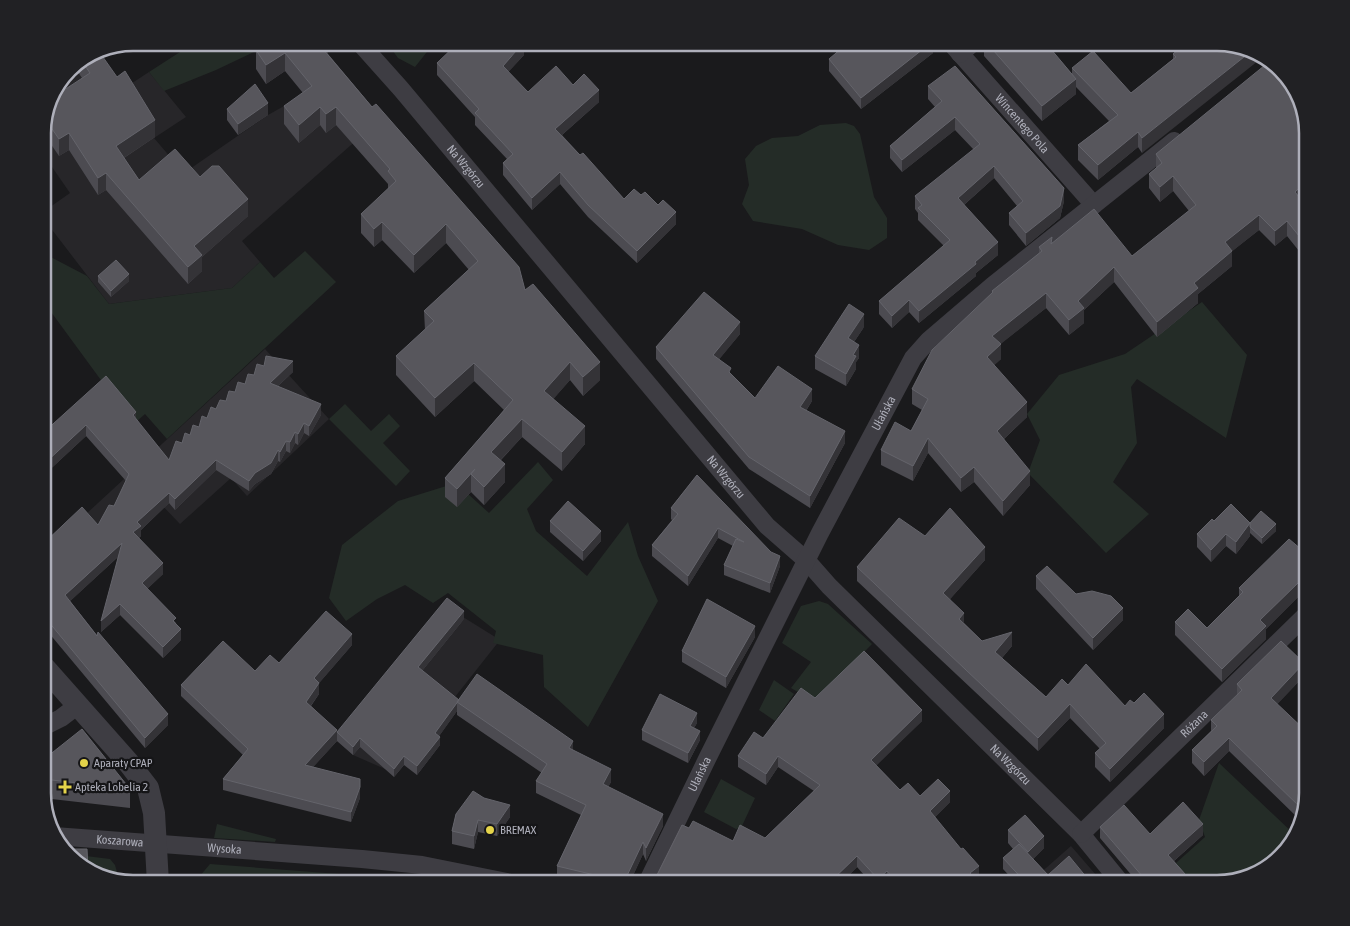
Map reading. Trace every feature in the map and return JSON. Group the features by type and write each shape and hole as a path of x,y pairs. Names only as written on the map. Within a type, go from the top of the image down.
{"street":[{"name":"Na Wzgórzu","path":"367,51 407,96 767,526 807,561 829,586 1081,834 1114,875"},
{"name":"Wincentego Pola","path":"958,51 1094,205"},
{"name":"Ułańska","path":"651,875 716,740 857,462 918,352 969,305 1189,129"},
{"name":"Różana","path":"1081,834 1299,623"},
{"path":"51,675 128,762 148,788 154,813 157,875"},
{"path":"51,723 78,705"},
{"name":"Koszarowa","path":"64,837 155,845"},
{"name":"Wysoka","path":"155,845 415,865 466,875"}],"shaded area":[{"path":"182,51 256,51 164,91 149,72"},
{"path":"393,51 428,51 415,67 398,58"},
{"path":"93,62 106,100 149,72 186,117 154,138 184,173 268,115 316,88 376,123 242,241 260,262 232,288 109,304 51,228 51,206 70,193 51,166 51,128 54,112 65,88 75,75"},
{"path":"846,123 854,126 860,134 874,197 887,218 887,238 869,250 838,245 802,229 753,221 742,204 749,185 745,159 756,146 772,138 798,136 820,125"},
{"path":"305,251 336,282 167,439 145,414 136,422 106,387 51,312 51,257 87,276 109,304 232,288 260,262 274,278"},
{"path":"1202,302 1247,355 1226,438 1137,379 1131,387 1137,443 1113,482 1149,514 1106,553 1028,473 1040,440 1027,414 1059,375 1125,354"},
{"path":"265,349 329,419 247,496 231,478 180,524 156,499 111,543 85,515"},
{"path":"345,404 371,431 389,414 400,426 383,443 410,471 396,486 329,419"},
{"path":"538,462 553,480 527,509 536,531 587,576 628,522 638,556 658,601 588,727 544,687 543,655 493,643 496,631 448,593 433,603 405,585 377,599 346,621 329,598 342,545 398,501 456,483 489,513"},
{"path":"819,601 828,604 872,644 815,702 791,688 811,662 782,643 801,606"},
{"path":"447,607 500,640 451,702 385,769 353,755 337,741"},
{"path":"774,680 794,694 775,721 759,710"},
{"path":"1219,763 1290,830 1275,851 1258,864 1227,874 1181,875 1176,863 1205,837 1199,820"},
{"path":"721,779 755,798 741,828 736,829 704,812"},
{"path":"217,824 276,839 275,842 214,838"},
{"path":"1071,846 1096,875 1038,875"},
{"path":"81,855 110,859 115,865 117,873 102,868"},
{"path":"210,864 353,875 201,875"}],"building":[{"path":"257,51 325,51 372,107 376,104 519,267 525,290 533,284 600,362 583,377 570,362 544,391 585,426 562,452 522,419 491,452 505,464 484,487 471,474 475,469 457,489 445,478 513,400 474,363 435,398 396,356 434,321 424,311 478,261 446,224 414,255 382,222 374,229 361,214 396,181 388,171 390,169 336,107 326,114 320,107 299,125 284,106 312,86 285,53 266,65"},
{"path":"450,51 516,51 503,66 528,92 556,66 573,85 584,74 599,90 555,129 580,155 583,153 624,199 634,189 641,195 645,192 658,205 663,200 676,212 637,251 588,205 560,172 532,198 503,163 513,154 475,113 479,109 437,63"},
{"path":"838,51 921,51 861,98 829,59"},
{"path":"994,51 1053,51 1076,79 1042,106"},
{"path":"1093,51 1131,93 1176,57 1173,54 1176,51 1216,51 1244,57 1142,138 1138,132 1098,165 1078,145 1118,115 1072,68"},
{"path":"103,58 117,77 125,71 155,120 116,146 139,180 175,149 200,177 212,166 219,166 248,199 194,246 202,255 188,267 106,173 98,178 69,133 59,139 51,128 54,112 64,90 90,73 86,67"},
{"path":"955,66 1064,188 1060,206 1026,233 1009,213 1023,201 994,166 958,198 998,242 975,262 976,264 919,311 909,300 892,316 879,301 950,240 918,208 922,205 915,196 980,144 955,117 902,160 890,146 942,101 928,86"},
{"path":"1264,66 1282,83 1296,112 1299,134 1299,188 1295,192 1299,197 1299,236 1287,221 1275,231 1259,215 1225,242 1232,251 1194,283 1198,288 1157,322 1114,267 1078,301 1084,308 1069,320 1046,293 992,336 1001,344 987,357 1027,402 997,431 1030,471 1003,501 974,467 961,478 928,438 913,466 881,450 895,422 911,431 928,399 912,389 932,350 992,291 1042,251 1039,247 1052,237 1051,244 1094,209 1132,256 1196,205 1173,176 1160,187 1149,174 1162,163 1156,154"},
{"path":"255,84 268,103 238,124 227,109"},
{"path":"116,260 129,274 111,291 98,276"},
{"path":"704,292 740,322 713,355 731,368 729,372 755,398 778,366 812,389 800,407 845,431 810,496 749,457 656,347"},
{"path":"849,304 864,314 848,338 859,345 853,355 856,356 846,374 815,356"},
{"path":"266,356 293,361 270,383 321,404 309,426 304,423 298,434 295,432 290,442 286,441 280,452 278,450 271,463 255,473 249,481 216,460 175,499 169,493 137,522 141,526 133,532 163,563 142,583 176,618 173,621 181,629 163,647 120,604 101,621 122,543 65,595 97,636 98,632 168,714 145,738 51,625 51,536 82,507 98,525 109,505 114,506 129,474 86,425 51,458 51,426 106,376 136,412 133,415 169,460 176,441 182,443 185,433 190,435 193,425 199,427 202,416 207,418 211,407 216,409 220,400 226,401 229,391 235,392 238,382 245,384 248,374 254,375 257,364 264,366"},
{"path":"697,475 771,552 780,556 770,583 724,565 736,539 744,542 718,528 688,576 652,545 678,514 671,508"},
{"path":"568,501 601,531 583,551 550,521"},
{"path":"1231,504 1250,523 1236,542 1226,534 1211,550 1197,534"},
{"path":"950,508 985,547 943,593 964,613 959,619 982,641 1012,632 995,652 1046,697 1062,679 1068,685 1086,664 1125,706 1130,700 1134,703 1144,693 1164,714 1110,769 1095,753 1106,743 1070,704 1038,738 857,567 899,518 925,536"},
{"path":"1261,511 1276,524 1262,538 1250,527 1250,523"},
{"path":"1289,539 1299,547 1299,582 1260,620 1266,626 1222,669 1175,622 1188,609 1207,628 1243,592 1239,588"},
{"path":"1047,566 1076,594 1092,591 1111,596 1123,608 1093,638 1036,576"},
{"path":"447,598 464,611 418,667 459,700 435,733 440,737 417,766 404,756 394,769 360,738 353,747 337,732"},
{"path":"707,599 755,626 726,677 682,651"},
{"path":"326,611 352,634 314,678 319,683 306,702 337,730 305,765 360,779 360,787 351,812 223,779 248,749 181,685 223,641 255,671 270,655 279,663"},
{"path":"1281,641 1299,658 1299,668 1271,698 1299,724 1297,805 1229,738 1204,762 1192,750 1217,726 1211,720 1242,690 1237,684"},
{"path":"864,651 922,710 871,760 900,790 908,783 920,796 938,779 950,791 930,811 961,849 963,848 979,866 970,873 972,875 890,875 887,871 882,875 874,875 857,856 837,875 657,875 682,825 689,828 693,821 733,841 740,825 765,838 820,785 778,756 766,774 738,756 754,732 763,738 801,688 815,698"},
{"path":"477,674 573,741 569,748 611,769 603,784 663,814 646,848 643,842 627,875 595,875 557,866 586,805 536,781 547,764 457,702"},
{"path":"660,694 697,713 690,726 700,731 688,753 642,730"},
{"path":"82,729 130,789 51,780 51,754"},
{"path":"473,791 484,798 510,805 497,824 478,820 474,836 452,831 456,814"},
{"path":"1183,802 1203,824 1168,855 1186,875 1141,875 1100,827 1124,805 1150,834"},
{"path":"1025,815 1044,836 1028,852 1008,830"},
{"path":"1019,844 1048,875 1019,875 1003,858"},
{"path":"73,849 87,849 88,861"},
{"path":"1069,856 1085,875 1048,875"}],"place":[{"name":"Aparaty CPAP","path":"84,763"},
{"name":"Apteka Lobelia 2","path":"65,787"},
{"name":"BREMAX","path":"490,830"}]}
